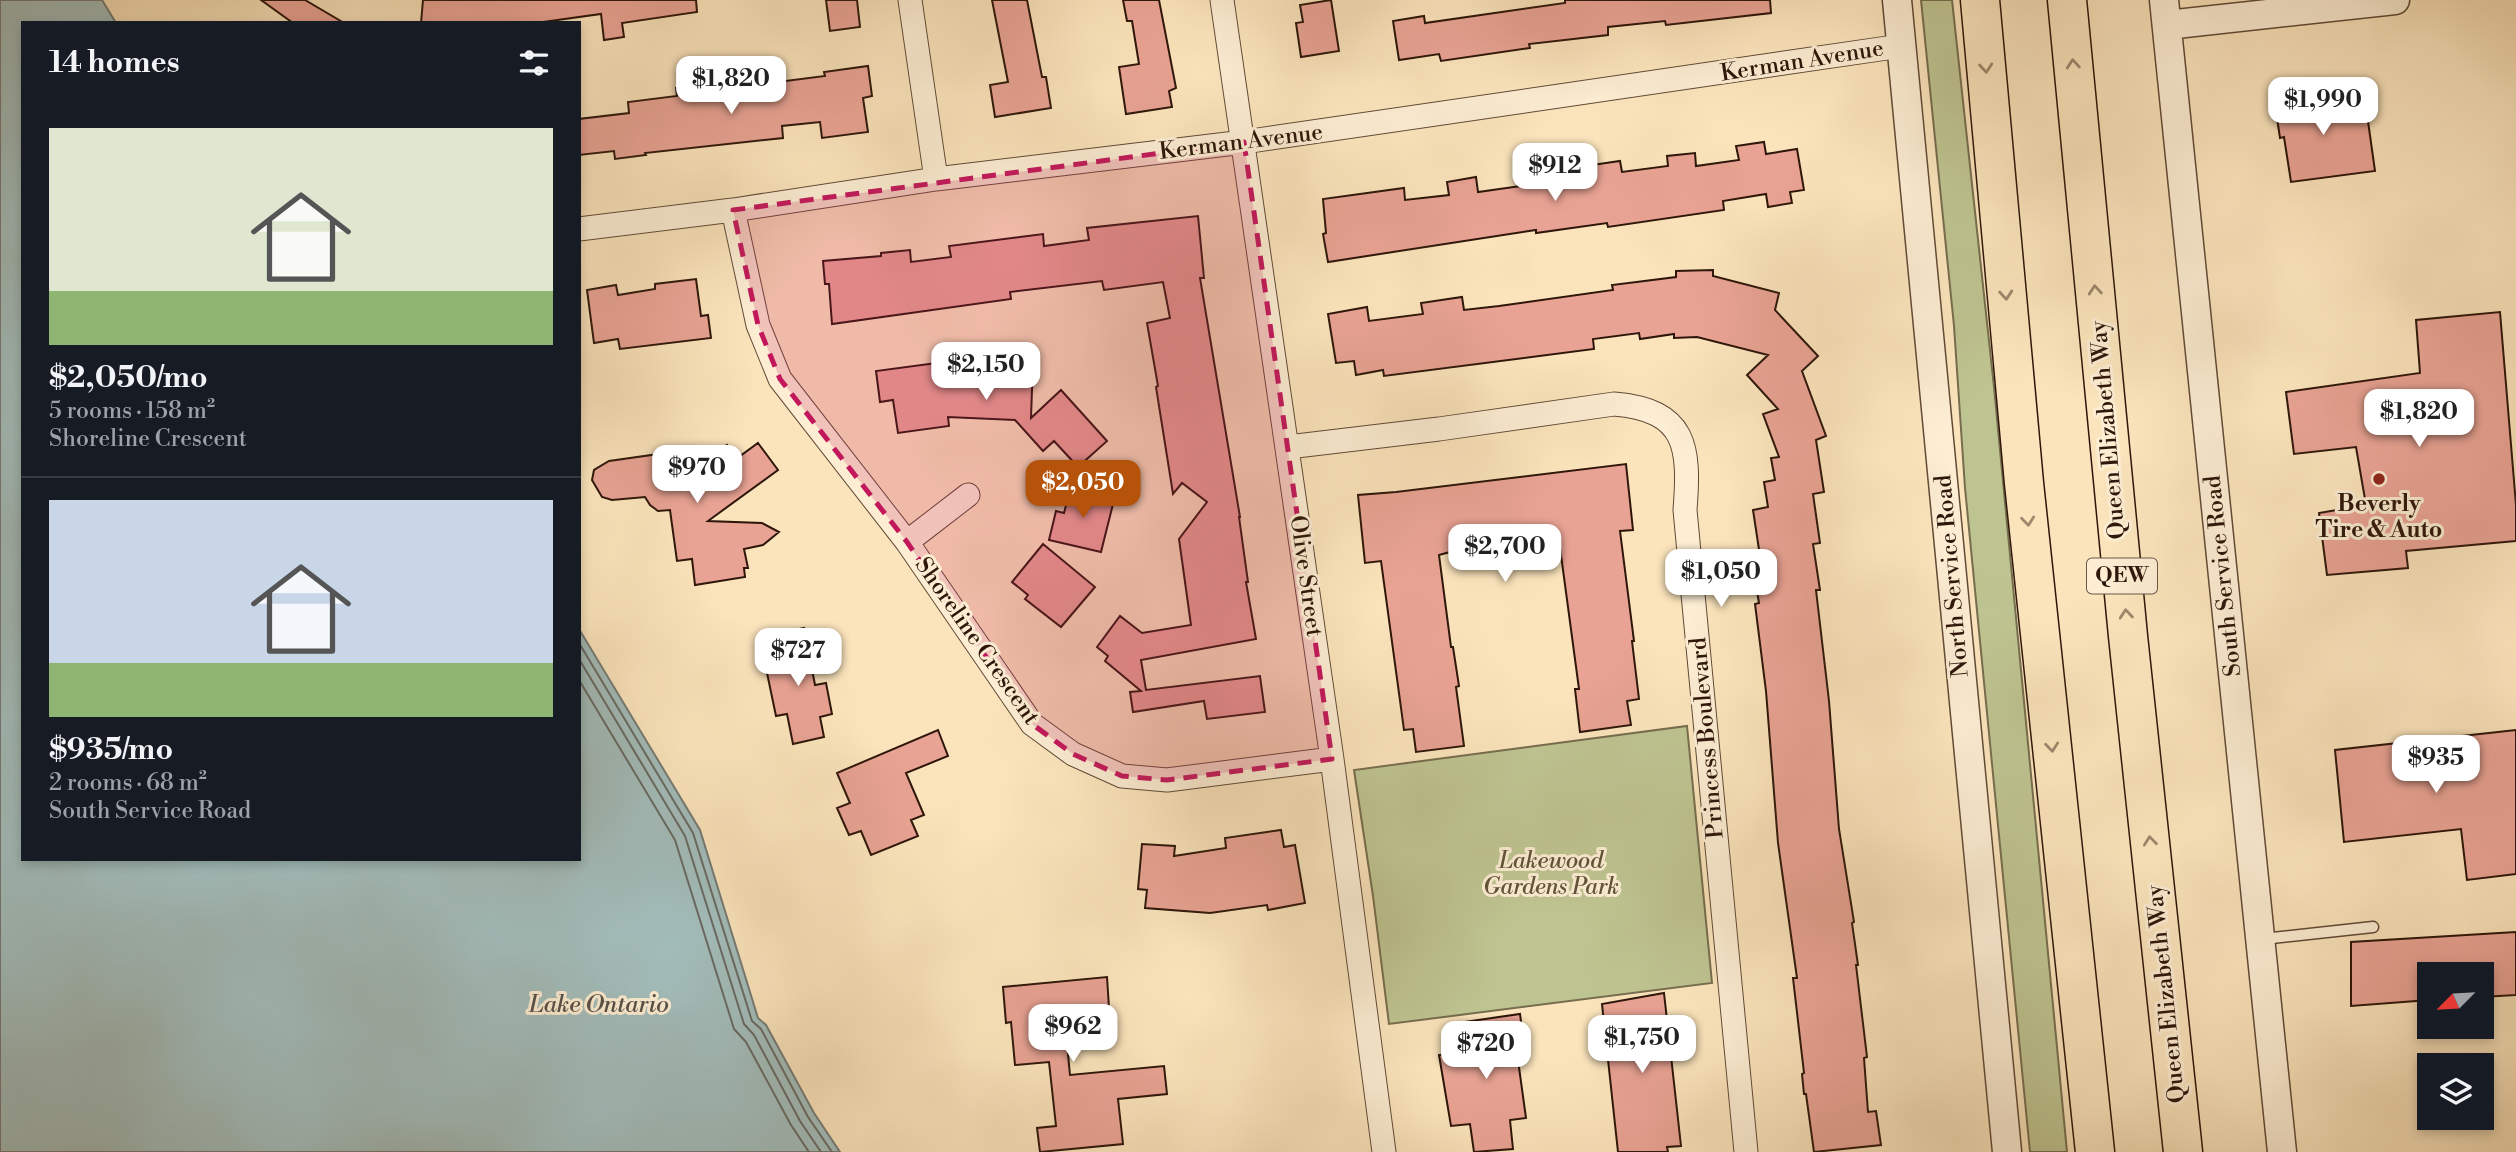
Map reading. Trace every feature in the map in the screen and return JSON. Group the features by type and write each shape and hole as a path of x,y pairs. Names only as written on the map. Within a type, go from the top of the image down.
{"highway":[{"path":"1980,0 2024,483 2095,1152"},
{"name":"Queen Elizabeth Way","path":"2067,0 2128,636 2183,1152"}],"street":[{"path":"910,0 936,179"},
{"name":"Olive Street","path":"1222,0 1288,447 1384,1152"},
{"name":"North Service Road","path":"1897,0 2007,1152"},
{"path":"2165,12 2395,0"},
{"name":"South Service Road","path":"2165,12 2282,1152"},
{"name":"Kerman Avenue","path":"581,229 733,210 936,179 1244,142 1901,46"},
{"name":"Shoreline Crescent","path":"733,210 758,325 780,379 907,542 1032,724 1073,754 1122,776 1167,780 1332,760"},
{"name":"Princess Boulevard","path":"1288,447 1614,404 1640,406 1666,420 1677,431 1688,471 1685,510 1746,1152"},
{"name":"Shoreline Crescent","path":"907,542 968,495"}],"lane":[{"path":"2260,940 2373,927"}],"highlighted area":[{"path":"1244,142 1332,759 1167,780 1122,776 1073,754 1032,724 907,542 780,379 758,325 733,210"}],"green space":[{"path":"1921,0 1952,0 1994,387 2067,1152 2030,1152 1965,488 1954,326"},
{"name":"Lakewood Gardens Park","path":"1687,726 1712,983 1389,1024 1354,770"}],"water":[{"name":"Lake Ontario","path":"0,0 102,0 115,21 21,21 21,861 581,861 581,632 700,830 758,1018 766,1025 814,1113 840,1152 0,1152"}],"building":[{"path":"261,0 305,0 341,21 290,21"},
{"path":"423,0 696,0 697,12 622,23 624,37 604,40 601,14 550,21 421,21"},
{"path":"826,0 857,0 860,27 830,31"},
{"path":"992,0 1027,0 1051,108 995,117 990,85 1008,82"},
{"path":"1123,0 1159,0 1176,88 1169,91 1172,107 1126,114 1119,67 1139,64 1132,21 1127,21"},
{"path":"1331,0 1339,51 1301,57 1296,23 1303,22 1300,5"},
{"path":"1565,0 1770,0 1771,13 1666,25 1665,21 1608,27 1608,35 1529,44 1530,48 1441,61 1439,54 1399,60 1393,21 1424,16 1425,23 1565,3"},
{"path":"868,66 872,96 863,98 868,132 822,138 820,122 782,126 783,138 645,153 646,155 615,159 614,151 581,155 581,119 629,113 628,102 677,96 676,88 720,83 721,101 763,95 762,84 825,76 824,72"},
{"path":"2331,91 2334,112 2366,107 2375,171 2291,182 2274,98"},
{"path":"1764,142 1766,154 1797,149 1804,190 1790,192 1792,203 1768,207 1766,194 1723,201 1724,210 1608,227 1607,223 1536,233 1536,230 1328,262 1323,234 1326,233 1323,199 1404,188 1405,200 1449,195 1447,182 1476,177 1478,192 1521,186 1519,173 1547,169 1549,182 1593,176 1592,165 1620,161 1622,172 1668,166 1667,156 1695,153 1696,166 1739,160 1736,146"},
{"path":"1198,216 1204,278 1200,278 1240,517 1246,582 1256,639 1141,660 1146,690 1260,676 1265,712 1207,719 1204,701 1133,712 1130,692 1141,691 1105,661 1108,656 1097,647 1120,616 1142,633 1191,625 1179,539 1207,502 1182,483 1173,494 1147,323 1170,318 1163,282 1104,290 1102,281 1010,292 1011,299 832,324 829,284 825,284 823,261 881,256 881,253 910,250 911,262 951,257 949,246 1043,234 1044,246 1089,240 1087,228"},
{"path":"1713,270 1713,276 1779,293 1775,310 1818,356 1802,371 1826,436 1816,440 1824,492 1813,494 1820,543 1813,544 1820,590 1816,590 1829,701 1839,829 1854,922 1856,965 1867,1057 1864,1058 1868,1112 1876,1111 1881,1145 1814,1152 1804,1094 1793,978 1797,978 1778,843 1766,691 1755,604 1759,603 1751,557 1760,556 1753,510 1768,507 1764,482 1775,480 1771,458 1779,457 1763,414 1778,409 1747,375 1768,355 1697,337 1674,338 1674,334 1640,339 1639,333 1593,339 1594,349 1384,376 1383,370 1356,375 1354,361 1336,363 1328,314 1367,307 1369,321 1423,314 1421,303 1462,297 1464,310 1613,290 1612,285 1676,277 1676,271"},
{"path":"696,279 701,316 708,315 711,338 620,349 618,339 594,343 587,290 616,285 618,295 655,289 655,284"},
{"path":"2500,312 2516,505 2516,541 2406,551 2408,568 2327,575 2319,513 2366,505 2356,447 2294,454 2286,392 2420,373 2416,320"},
{"path":"974,358 1033,361 1031,418 1061,390 1107,441 1078,467 1054,441 1043,451 1015,420 948,417 949,426 898,433 893,400 880,402 876,371"},
{"path":"758,443 778,470 708,521 762,523 779,532 763,545 744,549 748,568 744,568 745,577 695,585 692,559 677,561 670,510 658,511 645,497 612,500 602,497 592,480 594,470 609,461 673,452 678,482 727,445 736,459"},
{"path":"1626,464 1633,530 1620,531 1639,699 1627,701 1631,725 1580,732 1575,689 1579,689 1559,540 1450,552 1439,555 1459,686 1456,687 1464,746 1416,752 1413,729 1404,730 1381,561 1365,563 1358,495"},
{"path":"1071,486 1115,496 1101,552 1049,540 1056,511 1064,513"},
{"path":"1043,544 1095,587 1061,627 1025,599 1028,595 1012,582"},
{"path":"804,628 815,685 826,683 832,714 820,717 824,737 793,744 787,714 776,716 767,673 779,670 772,635"},
{"path":"938,730 948,756 906,773 924,815 911,820 918,836 871,855 861,831 849,835 837,808 850,803 837,773"},
{"path":"2516,730 2516,874 2467,880 2461,829 2344,842 2335,750"},
{"path":"1281,830 1284,847 1295,845 1305,903 1268,910 1267,905 1210,913 1145,908 1147,890 1138,889 1142,844 1175,846 1174,856 1226,848 1225,838"},
{"path":"2516,932 2516,995 2494,996 2494,962 2417,962 2417,1001 2351,1006 2351,942"},
{"path":"1107,977 1109,1008 1064,1012 1070,1075 1164,1066 1167,1094 1118,1099 1123,1144 1040,1152 1037,1128 1056,1126 1049,1062 1015,1065 1011,1022 1006,1023 1003,987"},
{"path":"1664,993 1681,1146 1667,1147 1668,1152 1618,1152 1602,1004"},
{"path":"1520,1014 1526,1059 1518,1060 1526,1118 1510,1120 1513,1149 1474,1152 1470,1124 1451,1126 1439,1055 1461,1052 1457,1023"}],"place":[{"name":"Beverly Tire & Auto","path":"2379,479"}]}
